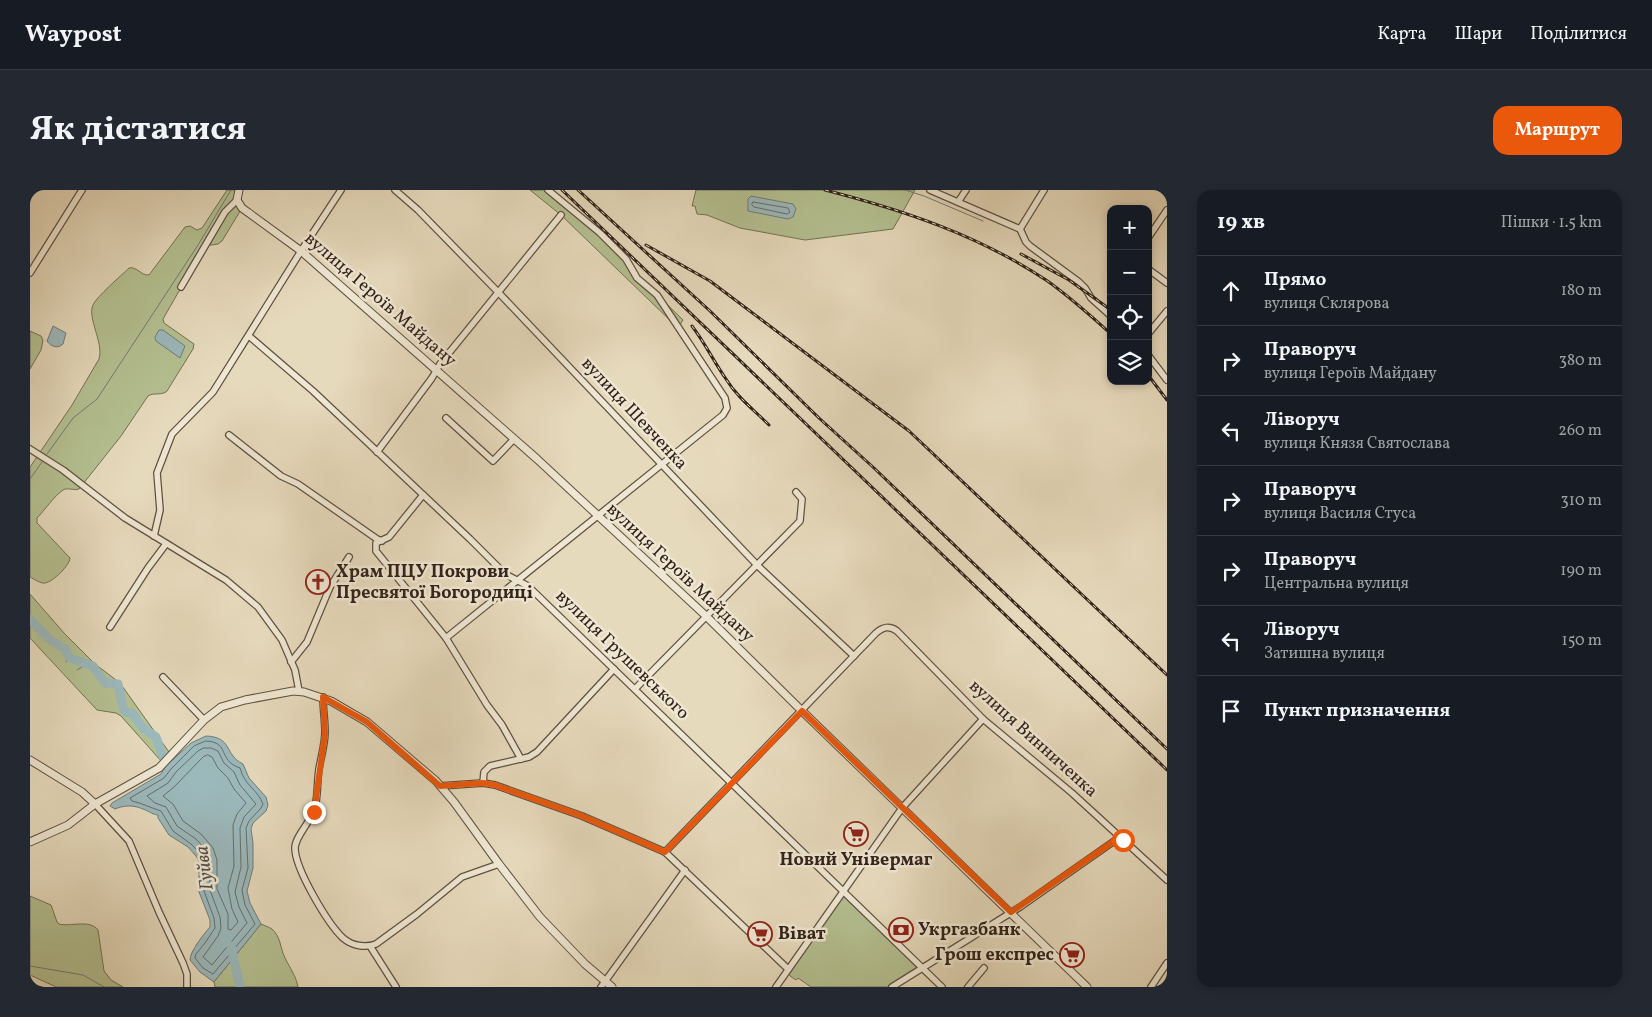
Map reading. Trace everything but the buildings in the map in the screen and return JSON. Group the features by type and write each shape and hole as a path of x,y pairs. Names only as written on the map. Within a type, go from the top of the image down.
{"street":[{"path":"30,272 82,190"},
{"path":"181,287 225,212 237,200 239,190"},
{"path":"154,536 160,510 156,474 170,438 175,430 214,392 341,190"},
{"name":"вулиця Шевченка","path":"395,190 418,210 498,292 758,566 854,656"},
{"path":"446,638 723,415 727,408 725,398 661,300 637,278 626,260 600,233 548,190"},
{"path":"930,190 1020,229 1030,246 1085,288 1090,298 1107,313"},
{"path":"958,202 966,190"},
{"path":"1020,229 1044,190"},
{"name":"вулиця Героїв Майдану","path":"237,200 242,208 301,251 437,369 597,515 706,616 1087,987"},
{"path":"1152,232 1167,210"},
{"path":"377,452 437,369 561,215"},
{"path":"1152,272 1167,283"},
{"path":"1152,329 1167,311"},
{"name":"вулиця Грушевського","path":"249,336 313,390 505,574 528,586 942,987"},
{"path":"1152,360 1167,380"},
{"path":"446,418 493,461 514,439"},
{"path":"229,435 281,476 298,484 379,542"},
{"path":"30,449 63,470 125,518 226,580 258,607 282,640 291,662 299,691"},
{"path":"635,689 758,566 800,521 802,499 796,492"},
{"path":"423,495 389,536 379,542 376,551 446,638 485,702 502,725 521,759"},
{"path":"110,628 148,568 166,544"},
{"path":"291,662 307,642 330,587 349,557"},
{"name":"вулиця Винниченка","path":"854,656 880,630 888,627 897,630 983,718 1072,793 1167,880"},
{"path":"665,852 854,656"},
{"path":"483,783 484,772 490,766 521,759 537,752 614,669"},
{"path":"163,678 204,720"},
{"path":"30,842 68,825 96,804 159,768 204,720 226,704 299,691 323,697 367,722 440,786 549,927 603,985 612,987"},
{"path":"323,697 325,734 317,799 312,817 295,844 296,853 311,892 336,930 349,942 370,946 417,914 462,877 499,864"},
{"path":"776,987 902,808 983,718"},
{"path":"30,760 82,792 96,804 129,841 183,963 187,974 187,987"},
{"path":"440,786 483,783 507,789 582,816 665,852 788,969"},
{"path":"892,987 1011,912 1120,837"},
{"path":"603,985 685,870"},
{"path":"370,946 396,987"},
{"path":"1151,987 1167,963"},
{"path":"968,987 984,968"}],"green space":[{"path":"227,190 239,190 242,208 222,241 218,244 205,246 163,319 164,323 194,344 193,349 167,391 148,396 121,436 79,489 63,490 37,518 37,523 70,558 64,569 52,580 42,583 30,577 30,467 72,405 99,359 99,346 92,317 93,305 104,291 129,268 134,268 149,275 185,227 190,226 197,230 202,228"},
{"path":"530,190 548,190 600,233 632,270 683,320 678,328 561,215"},
{"path":"696,190 915,190 893,229 805,240 740,228 707,215 697,214 695,206 692,206"},
{"path":"30,331 41,336 43,340 41,350 30,369"},
{"path":"30,594 64,633 95,664 120,683 169,752 161,761 121,716 116,713 97,710 30,638"},
{"path":"843,892 923,968 893,987 811,987 798,978 796,980 790,976 788,969"},
{"path":"30,896 51,905 59,924 85,924 98,930 104,971 111,980 123,987 56,987 30,975"},
{"path":"261,924 272,929 277,936 298,987 215,987 214,982"}],"water":[{"path":"751,196 793,204 796,209 793,217 788,219 748,211 748,199"},
{"path":"53,326 66,333 63,344 57,347 47,341"},
{"path":"159,330 163,330 185,346 180,358 156,341 155,337"},
{"path":"206,736 215,737 225,743 233,756 243,764 249,778 266,797 268,805 266,811 253,823 251,829 253,868 247,891 250,903 261,924 214,982 200,972 190,960 195,947 210,927 210,920 199,892 199,861 188,847 169,835 158,815 133,806 115,809 110,806 161,774 166,766 191,743"}],"waterway":[{"path":"47,454 73,418 97,399 198,245 231,190"},
{"path":"905,190 983,221"},
{"path":"30,479 42,462"},
{"name":"Гуйва","path":"30,619 49,639 65,649 70,658 93,666 105,683 118,684 123,708 127,713 132,713 143,728 156,737 164,759"},
{"name":"Гуйва","path":"66,662 68,656"},
{"path":"77,670 82,667 82,663"},
{"name":"Гуйва","path":"231,946 240,987"},
{"path":"30,966 83,975 104,987"}],"railway":[{"path":"562,190 1167,770"},
{"path":"578,190 710,311 819,418 874,468 1167,749"},
{"path":"825,190 911,215 994,250 1046,280 1107,330"},
{"path":"646,245 710,281 909,431 1167,675"},
{"path":"1021,254 1069,280 1107,307"},
{"path":"692,326 730,386 769,425"},
{"path":"1152,380 1167,400"}],"place":[{"name":"Храм ПЦУ Покрови Пресвятої Богородиці","path":"318,582"},
{"name":"Новий Універмаг","path":"856,834"},
{"name":"Укргазбанк","path":"901,930"},
{"name":"Віват","path":"760,934"},
{"name":"Грош експрес","path":"1072,955"}],"route":[{"path":"314,812 325,734 323,697 367,722 440,786 483,783 495,785 582,816 665,852 802,711 1011,912 1120,837 1123,840"}]}
